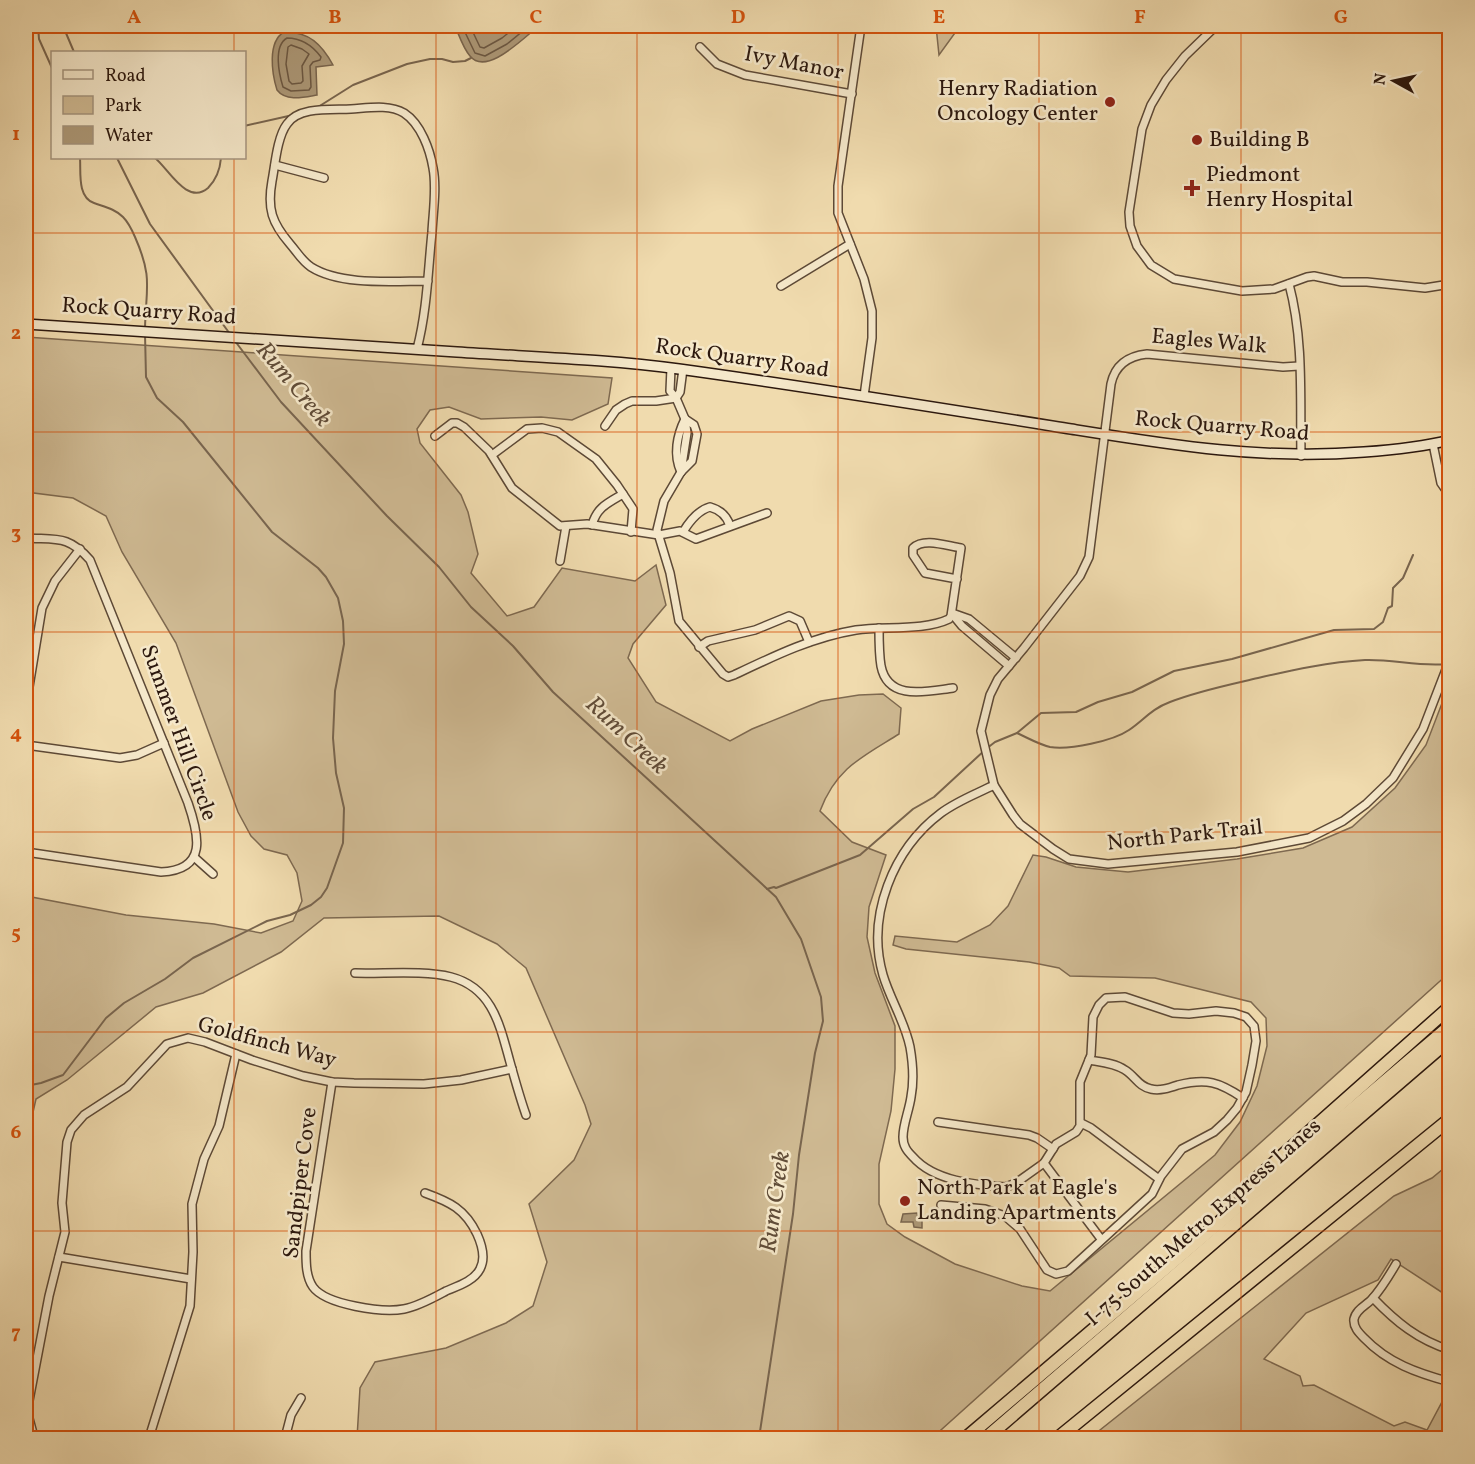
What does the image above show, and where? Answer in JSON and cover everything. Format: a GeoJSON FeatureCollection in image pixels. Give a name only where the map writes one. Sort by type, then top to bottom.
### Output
{"type":"FeatureCollection","features":[{"type":"Feature","properties":{"kind":"highway"},"geometry":{"type":"LineString","coordinates":[[1230,1214],[1254,1181],[1449,1006]]}},
{"type":"Feature","properties":{"kind":"highway"},"geometry":{"type":"LineString","coordinates":[[966,1438],[1449,1026]]}},
{"type":"Feature","properties":{"kind":"highway","name":"I-75 South Metro Express Lanes"},"geometry":{"type":"LineString","coordinates":[[986,1438],[1449,1039]]}},
{"type":"Feature","properties":{"kind":"highway"},"geometry":{"type":"LineString","coordinates":[[1058,1438],[1449,1119]]}},
{"type":"Feature","properties":{"kind":"street"},"geometry":{"type":"LineString","coordinates":[[861,26],[838,186],[838,213],[864,279],[872,311],[872,338],[864,396]]}},
{"type":"Feature","properties":{"kind":"street"},"geometry":{"type":"LineString","coordinates":[[1216,26],[1175,68],[1151,105],[1139,142],[1129,212],[1130,226],[1137,246],[1144,256],[1162,273],[1174,279],[1242,291],[1264,290],[1314,276],[1342,282],[1367,282],[1425,288],[1449,284]]}},
{"type":"Feature","properties":{"kind":"street","name":"Ivy Manor"},"geometry":{"type":"LineString","coordinates":[[700,48],[717,64],[745,75],[852,94]]}},
{"type":"Feature","properties":{"kind":"street"},"geometry":{"type":"LineString","coordinates":[[417,349],[428,281],[434,202],[434,170],[419,128],[406,114],[376,107],[314,111],[297,116],[286,124],[279,143],[270,204],[273,220],[279,231],[304,262],[325,274],[350,279],[428,281]]}},
{"type":"Feature","properties":{"kind":"street"},"geometry":{"type":"LineString","coordinates":[[275,165],[324,178]]}},
{"type":"Feature","properties":{"kind":"street"},"geometry":{"type":"LineString","coordinates":[[781,286],[850,244]]}},
{"type":"Feature","properties":{"kind":"street"},"geometry":{"type":"LineString","coordinates":[[1289,284],[1297,319],[1301,456]]}},
{"type":"Feature","properties":{"kind":"street","name":"Rock Quarry Road"},"geometry":{"type":"LineString","coordinates":[[26,324],[578,359],[683,369],[1202,449],[1301,456],[1382,451],[1448,440]]}},
{"type":"Feature","properties":{"kind":"street","name":"Eagles Walk"},"geometry":{"type":"LineString","coordinates":[[1105,435],[1113,377],[1121,364],[1132,356],[1157,354],[1283,367],[1299,366]]}},
{"type":"Feature","properties":{"kind":"street"},"geometry":{"type":"LineString","coordinates":[[671,368],[670,391],[676,398],[685,419],[694,425],[697,434],[692,461],[681,472],[664,501],[657,526],[658,535],[673,583],[677,616],[682,626],[720,672],[728,677],[809,642],[853,631],[906,627],[950,618],[957,579],[961,548],[921,543],[913,548],[913,555],[925,573],[957,579]]}},
{"type":"Feature","properties":{"kind":"street"},"geometry":{"type":"LineString","coordinates":[[605,426],[620,406],[628,402],[656,402],[676,398],[680,392],[683,369]]}},
{"type":"Feature","properties":{"kind":"street"},"geometry":{"type":"LineString","coordinates":[[681,472],[676,459],[680,429],[685,419]]}},
{"type":"Feature","properties":{"kind":"street"},"geometry":{"type":"LineString","coordinates":[[435,436],[450,424],[457,423],[477,438],[492,455],[512,488],[560,526],[583,524],[658,535],[676,531],[696,539],[767,513]]}},
{"type":"Feature","properties":{"kind":"street"},"geometry":{"type":"LineString","coordinates":[[492,455],[528,429],[554,430],[596,459],[623,494],[634,512],[631,532]]}},
{"type":"Feature","properties":{"kind":"street","name":"North Park Trail"},"geometry":{"type":"LineString","coordinates":[[1105,435],[1089,557],[1080,576],[998,679],[990,695],[981,731],[994,785],[1020,824],[1053,849],[1069,859],[1108,864],[1237,852],[1309,838],[1343,821],[1366,804],[1393,778],[1423,729],[1449,659]]}},
{"type":"Feature","properties":{"kind":"street"},"geometry":{"type":"LineString","coordinates":[[1448,440],[1449,464]]}},
{"type":"Feature","properties":{"kind":"street"},"geometry":{"type":"LineString","coordinates":[[1433,444],[1441,483],[1449,496]]}},
{"type":"Feature","properties":{"kind":"street"},"geometry":{"type":"LineString","coordinates":[[592,525],[600,508],[623,494]]}},
{"type":"Feature","properties":{"kind":"street"},"geometry":{"type":"LineString","coordinates":[[683,532],[695,517],[707,508],[714,508],[722,512],[730,526]]}},
{"type":"Feature","properties":{"kind":"street"},"geometry":{"type":"LineString","coordinates":[[560,561],[566,526]]}},
{"type":"Feature","properties":{"kind":"street"},"geometry":{"type":"LineString","coordinates":[[26,538],[58,539],[80,549],[55,581],[42,608],[26,705]]}},
{"type":"Feature","properties":{"kind":"street","name":"Summer Hill Circle"},"geometry":{"type":"LineString","coordinates":[[26,852],[161,872],[180,869],[194,857],[198,849],[195,823],[165,743],[107,598],[90,560],[80,549]]}},
{"type":"Feature","properties":{"kind":"street"},"geometry":{"type":"LineString","coordinates":[[951,613],[969,619],[1016,658]]}},
{"type":"Feature","properties":{"kind":"street"},"geometry":{"type":"LineString","coordinates":[[951,613],[962,626],[1009,666]]}},
{"type":"Feature","properties":{"kind":"street"},"geometry":{"type":"LineString","coordinates":[[699,646],[708,641],[755,630],[789,616],[800,621],[809,642]]}},
{"type":"Feature","properties":{"kind":"street"},"geometry":{"type":"LineString","coordinates":[[879,628],[881,668],[893,686],[913,693],[953,688]]}},
{"type":"Feature","properties":{"kind":"street"},"geometry":{"type":"LineString","coordinates":[[26,745],[120,758],[165,743]]}},
{"type":"Feature","properties":{"kind":"street"},"geometry":{"type":"LineString","coordinates":[[941,1205],[985,1209],[1005,1215],[1020,1229],[1047,1270],[1053,1274],[1068,1271],[1152,1194],[1158,1179],[1182,1149],[1218,1128],[1231,1116],[1244,1098],[1256,1035],[1254,1026],[1248,1019],[1234,1013],[1216,1011],[1173,1013],[1130,999],[1111,997],[1102,1001],[1095,1011],[1089,1060],[1080,1082],[1081,1124],[1076,1131],[1059,1141],[1044,1163],[1016,1183],[1006,1187],[939,1176],[921,1166],[907,1151],[903,1142],[911,1096],[912,1063],[909,1044],[883,973],[878,931],[882,903],[900,859],[910,843],[926,826],[942,812],[994,785]]}},
{"type":"Feature","properties":{"kind":"street"},"geometry":{"type":"LineString","coordinates":[[194,857],[213,874]]}},
{"type":"Feature","properties":{"kind":"street"},"geometry":{"type":"LineString","coordinates":[[355,974],[443,976],[462,980],[476,988],[485,996],[498,1018],[526,1115]]}},
{"type":"Feature","properties":{"kind":"street","name":"Goldfinch Way"},"geometry":{"type":"LineString","coordinates":[[34,1437],[27,1411],[65,1232],[62,1203],[67,1142],[71,1130],[84,1115],[127,1087],[167,1044],[188,1038],[296,1074],[332,1082],[424,1084],[461,1080],[512,1069]]}},
{"type":"Feature","properties":{"kind":"street"},"geometry":{"type":"LineString","coordinates":[[149,1438],[190,1306],[192,1204],[204,1159],[219,1126],[236,1054]]}},
{"type":"Feature","properties":{"kind":"street"},"geometry":{"type":"LineString","coordinates":[[1089,1060],[1121,1068],[1149,1089],[1160,1090],[1191,1082],[1208,1081],[1225,1086],[1244,1098]]}},
{"type":"Feature","properties":{"kind":"street","name":"Sandpiper Cove"},"geometry":{"type":"LineString","coordinates":[[332,1082],[306,1251],[308,1277],[315,1289],[322,1295],[350,1305],[395,1310],[415,1305],[460,1285],[477,1274],[482,1266],[483,1251],[468,1220],[449,1202],[425,1193]]}},
{"type":"Feature","properties":{"kind":"street"},"geometry":{"type":"LineString","coordinates":[[938,1122],[1029,1135],[1053,1149]]}},
{"type":"Feature","properties":{"kind":"street"},"geometry":{"type":"LineString","coordinates":[[1081,1124],[1091,1128],[1158,1179]]}},
{"type":"Feature","properties":{"kind":"street"},"geometry":{"type":"LineString","coordinates":[[1044,1163],[1101,1239]]}},
{"type":"Feature","properties":{"kind":"street"},"geometry":{"type":"LineString","coordinates":[[58,1257],[191,1279]]}},
{"type":"Feature","properties":{"kind":"street"},"geometry":{"type":"LineString","coordinates":[[1396,1264],[1373,1298],[1355,1316],[1354,1324],[1359,1333],[1400,1366],[1449,1382]]}},
{"type":"Feature","properties":{"kind":"street"},"geometry":{"type":"LineString","coordinates":[[1373,1298],[1401,1326],[1426,1341],[1449,1350]]}},
{"type":"Feature","properties":{"kind":"street"},"geometry":{"type":"LineString","coordinates":[[285,1438],[291,1415],[301,1398]]}},
{"type":"Feature","properties":{"kind":"green space"},"geometry":{"type":"Polygon","coordinates":[[[936,26],[960,26],[939,55],[936,26]]]}},
{"type":"Feature","properties":{"kind":"green space"},"geometry":{"type":"Polygon","coordinates":[[[26,337],[612,378],[608,404],[572,420],[541,417],[481,419],[449,407],[430,410],[417,429],[420,443],[461,495],[468,512],[478,554],[471,573],[507,616],[534,607],[562,568],[635,581],[656,565],[666,605],[633,644],[628,658],[656,702],[730,741],[752,729],[821,701],[883,694],[901,708],[899,734],[862,757],[842,774],[826,796],[820,811],[852,842],[886,855],[869,907],[867,937],[875,973],[895,1026],[895,1069],[891,1111],[879,1164],[879,1204],[887,1224],[905,1237],[955,1264],[1022,1286],[1050,1291],[1215,1155],[1240,1122],[1257,1086],[1267,1046],[1266,1018],[1251,1002],[1155,978],[1070,976],[1059,968],[1029,962],[906,949],[893,945],[895,936],[957,942],[990,925],[1008,906],[1033,855],[1076,867],[1128,872],[1237,859],[1303,848],[1352,827],[1395,788],[1426,745],[1449,685],[1449,973],[932,1438],[357,1438],[360,1388],[375,1362],[446,1348],[506,1323],[533,1306],[547,1262],[529,1204],[574,1160],[591,1124],[526,968],[497,944],[439,916],[324,918],[281,952],[203,993],[156,1007],[67,1080],[36,1099],[26,1143],[26,896],[126,915],[214,924],[261,933],[293,921],[302,901],[297,873],[287,855],[264,849],[251,836],[238,812],[176,643],[122,552],[106,516],[73,498],[26,492],[26,337]]]}},
{"type":"Feature","properties":{"kind":"green space"},"geometry":{"type":"Polygon","coordinates":[[[1449,1164],[1449,1297],[1391,1259],[1378,1280],[1306,1313],[1264,1359],[1300,1376],[1303,1386],[1314,1385],[1394,1426],[1405,1422],[1427,1430],[1442,1402],[1449,1404],[1449,1438],[1090,1438],[1394,1196],[1432,1178],[1449,1164]]]}},
{"type":"Feature","properties":{"kind":"water"},"geometry":{"type":"Polygon","coordinates":[[[455,26],[539,26],[506,53],[486,62],[477,61],[470,56],[455,26]]]}},
{"type":"Feature","properties":{"kind":"water"},"geometry":{"type":"Polygon","coordinates":[[[284,32],[301,34],[314,41],[333,65],[316,67],[317,95],[290,97],[277,90],[272,59],[275,43],[284,32]]]}},
{"type":"Feature","properties":{"kind":"water"},"geometry":{"type":"Polygon","coordinates":[[[917,1213],[922,1219],[922,1228],[914,1227],[913,1222],[901,1222],[903,1214],[917,1213]]]}},
{"type":"Feature","properties":{"kind":"waterway"},"geometry":{"type":"LineString","coordinates":[[38,26],[39,39],[51,66]]}},
{"type":"Feature","properties":{"kind":"waterway","name":"Rum Creek"},"geometry":{"type":"LineString","coordinates":[[63,26],[74,51]]}},
{"type":"Feature","properties":{"kind":"waterway"},"geometry":{"type":"LineString","coordinates":[[318,107],[353,85],[407,64],[430,59],[453,62],[471,58]]}},
{"type":"Feature","properties":{"kind":"waterway"},"geometry":{"type":"LineString","coordinates":[[246,126],[293,115]]}},
{"type":"Feature","properties":{"kind":"waterway"},"geometry":{"type":"LineString","coordinates":[[80,159],[81,184],[85,195],[94,203],[120,214],[131,229],[141,251],[147,282],[145,328]]}},
{"type":"Feature","properties":{"kind":"waterway","name":"Rum Creek"},"geometry":{"type":"LineString","coordinates":[[118,159],[150,224],[230,334]]}},
{"type":"Feature","properties":{"kind":"waterway"},"geometry":{"type":"LineString","coordinates":[[156,159],[178,184],[193,192],[200,192],[211,185],[218,174],[221,159]]}},
{"type":"Feature","properties":{"kind":"waterway"},"geometry":{"type":"LineString","coordinates":[[26,1086],[63,1075],[106,1018],[124,1003],[165,979],[193,958],[267,921],[290,915],[311,905],[327,888],[343,843],[344,808],[336,773],[333,738],[335,691],[344,644],[343,621],[338,598],[318,568],[272,532],[183,422],[157,398],[146,377],[145,334]]}},
{"type":"Feature","properties":{"kind":"waterway","name":"Rum Creek"},"geometry":{"type":"LineString","coordinates":[[235,341],[281,402],[387,516],[439,567],[471,607],[513,646],[553,692],[776,897],[801,939],[821,997],[823,1021],[815,1053],[799,1155],[793,1214],[759,1438]]}},
{"type":"Feature","properties":{"kind":"waterway"},"geometry":{"type":"LineString","coordinates":[[767,889],[776,888],[860,855],[913,809],[934,797],[986,749],[995,742],[1017,733],[1041,713],[1076,712],[1098,702],[1132,692],[1174,671],[1232,659],[1334,630],[1374,629],[1383,622],[1388,608],[1392,606],[1393,588],[1403,578],[1413,555]]}},
{"type":"Feature","properties":{"kind":"waterway"},"geometry":{"type":"LineString","coordinates":[[1017,733],[1050,747],[1080,746],[1122,734],[1170,702],[1202,691],[1271,675],[1325,664],[1365,660],[1447,664]]}},
{"type":"Feature","properties":{"kind":"place","name":"Henry Radiation Oncology Center"},"geometry":{"type":"Point","coordinates":[1110,102]}},
{"type":"Feature","properties":{"kind":"place","name":"Building B"},"geometry":{"type":"Point","coordinates":[1197,140]}},
{"type":"Feature","properties":{"kind":"place","name":"Piedmont Henry Hospital"},"geometry":{"type":"Point","coordinates":[1192,188]}},
{"type":"Feature","properties":{"kind":"place","name":"North Park at Eagle's Landing Apartments"},"geometry":{"type":"Point","coordinates":[905,1201]}}]}
